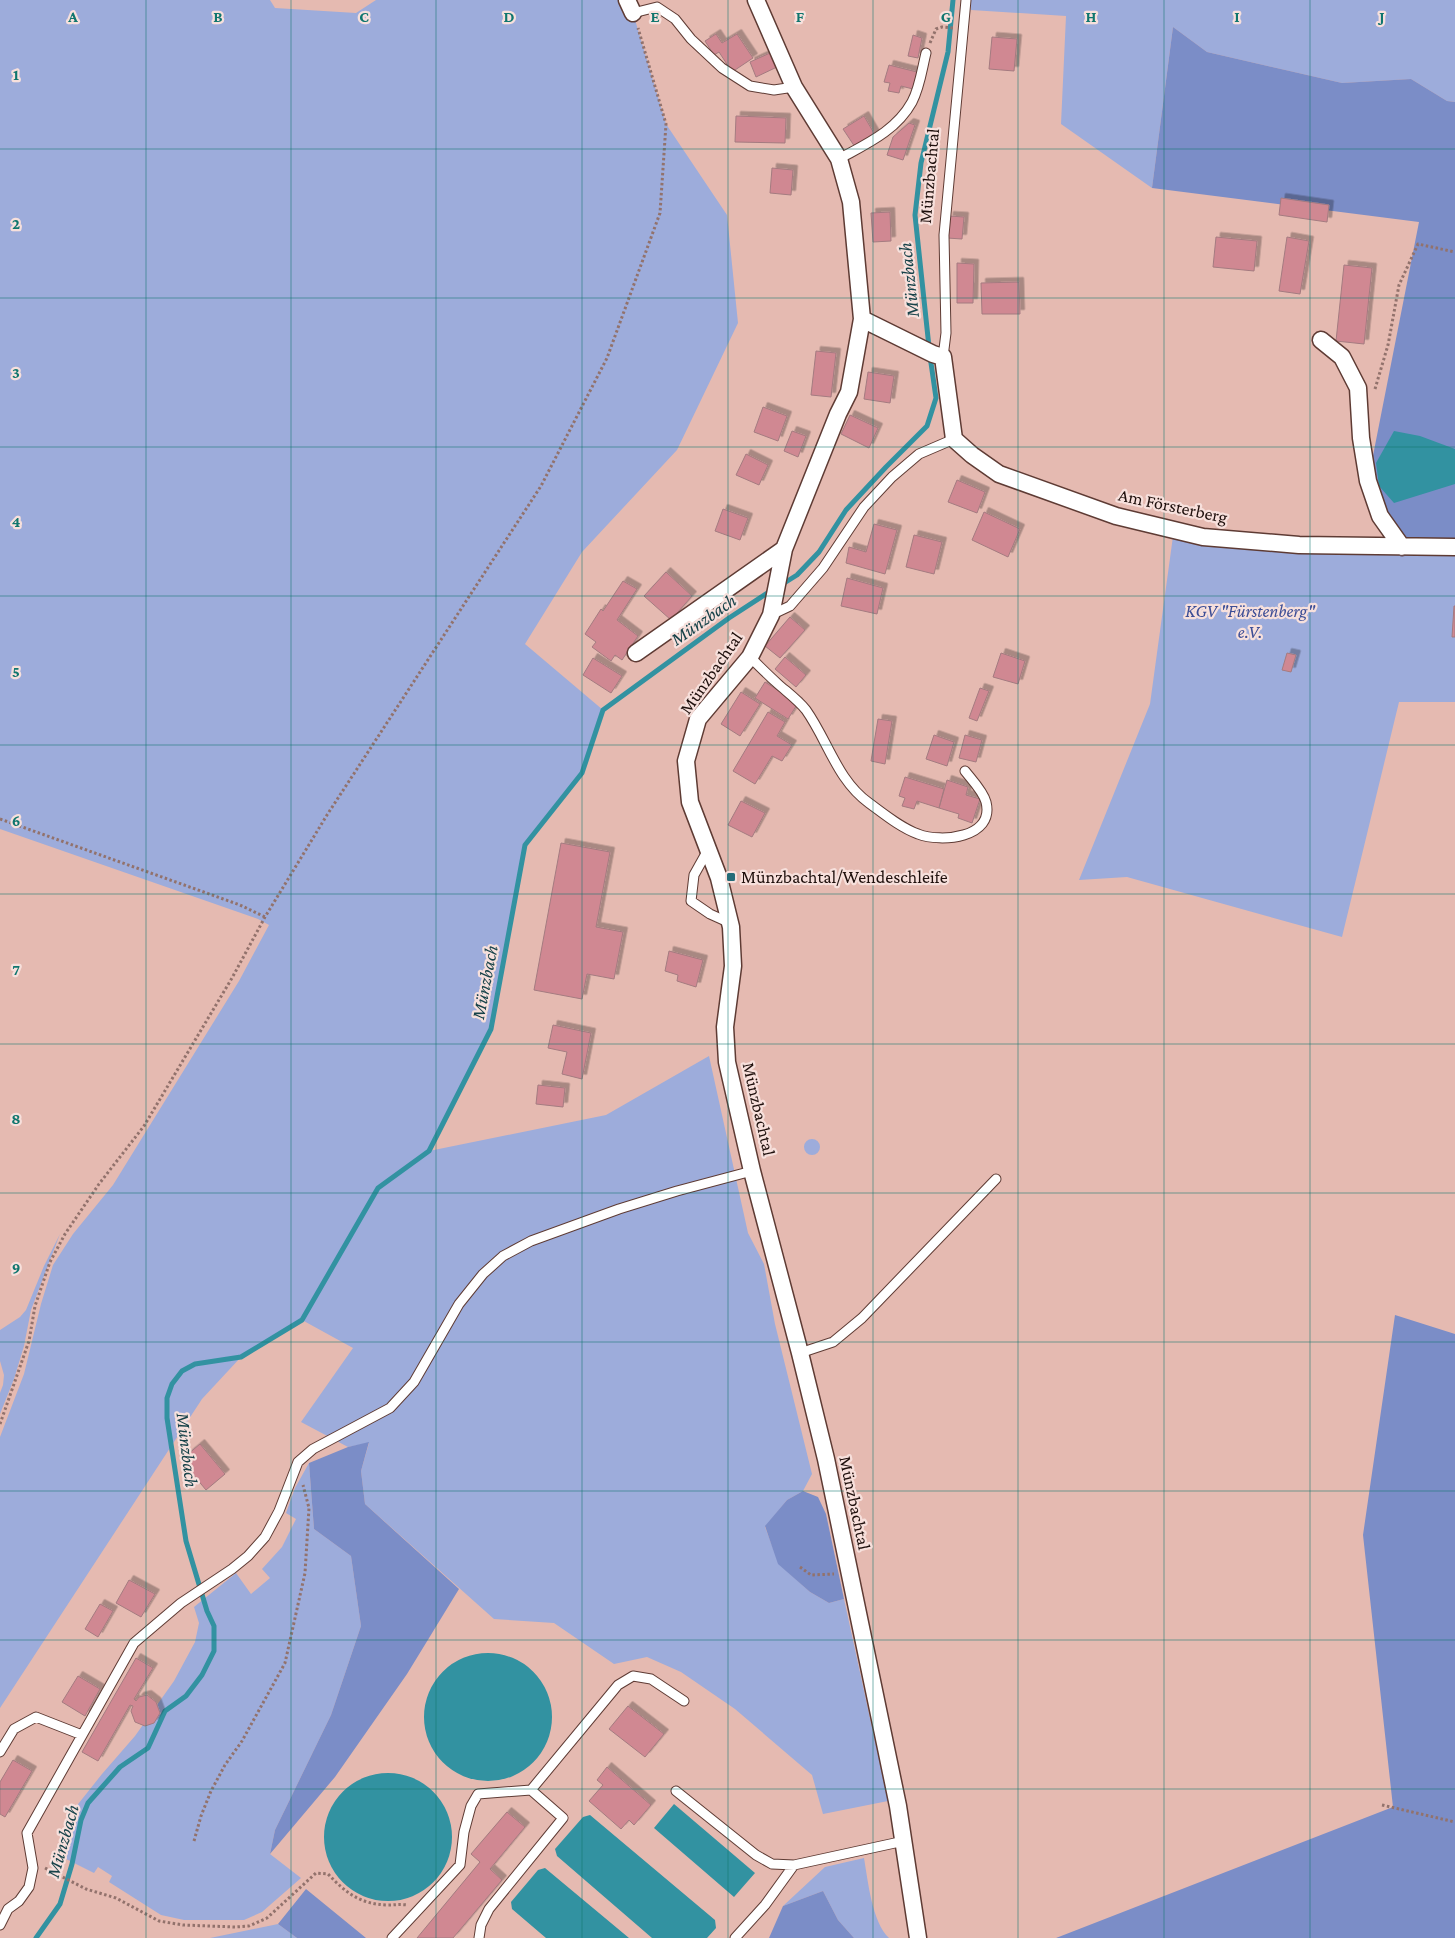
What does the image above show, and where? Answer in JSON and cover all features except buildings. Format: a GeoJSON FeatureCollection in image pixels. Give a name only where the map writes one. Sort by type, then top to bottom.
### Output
{"type":"FeatureCollection","features":[{"type":"Feature","properties":{"kind":"street","name":"Münzbachtal"},"geometry":{"type":"LineString","coordinates":[[756,0],[794,87],[839,159],[851,202],[862,319],[849,392],[784,549],[773,609],[750,657],[698,719],[686,761],[690,802],[724,894],[730,922],[733,966],[725,1027],[727,1062],[752,1171],[826,1459],[898,1806],[918,1938]]}},
{"type":"Feature","properties":{"kind":"street"},"geometry":{"type":"LineString","coordinates":[[862,319],[938,355]]}},
{"type":"Feature","properties":{"kind":"street"},"geometry":{"type":"LineString","coordinates":[[1320,340],[1342,357],[1358,388],[1361,438],[1368,481],[1380,516],[1402,548]]}},
{"type":"Feature","properties":{"kind":"street","name":"Münzbachtal"},"geometry":{"type":"LineString","coordinates":[[938,355],[954,439]]}},
{"type":"Feature","properties":{"kind":"street","name":"Am Försterberg"},"geometry":{"type":"LineString","coordinates":[[954,439],[972,455],[999,474],[1116,516],[1203,537],[1299,545],[1402,548],[1455,547]]}},
{"type":"Feature","properties":{"kind":"street"},"geometry":{"type":"LineString","coordinates":[[636,653],[784,549]]}},
{"type":"Feature","properties":{"kind":"lane","name":"Münzbachtal"},"geometry":{"type":"LineString","coordinates":[[938,355],[946,333],[944,234],[966,0]]}},
{"type":"Feature","properties":{"kind":"lane"},"geometry":{"type":"LineString","coordinates":[[630,6],[657,7],[675,19],[690,39],[722,68],[750,86],[774,90],[794,87]]}},
{"type":"Feature","properties":{"kind":"lane"},"geometry":{"type":"LineString","coordinates":[[839,159],[872,141],[889,129],[902,116],[912,102],[926,53]]}},
{"type":"Feature","properties":{"kind":"lane"},"geometry":{"type":"LineString","coordinates":[[773,609],[790,606],[823,568],[864,507],[892,477],[919,454],[954,439]]}},
{"type":"Feature","properties":{"kind":"lane"},"geometry":{"type":"LineString","coordinates":[[750,657],[804,708],[818,727],[838,769],[850,786],[868,802],[917,834],[945,837],[968,833],[981,826],[986,819],[986,801],[965,771]]}},
{"type":"Feature","properties":{"kind":"lane"},"geometry":{"type":"LineString","coordinates":[[708,850],[694,875],[691,901],[710,914],[730,922]]}},
{"type":"Feature","properties":{"kind":"lane"},"geometry":{"type":"LineString","coordinates":[[0,1925],[8,1909],[30,1887],[33,1868],[27,1833],[134,1643],[154,1624],[185,1600],[248,1556],[265,1537],[279,1511],[298,1462],[313,1449],[390,1408],[414,1382],[460,1304],[483,1274],[503,1256],[531,1241],[619,1209],[752,1171]]}},
{"type":"Feature","properties":{"kind":"lane"},"geometry":{"type":"LineString","coordinates":[[800,1352],[833,1342],[862,1318],[996,1179]]}},
{"type":"Feature","properties":{"kind":"lane"},"geometry":{"type":"LineString","coordinates":[[531,1790],[618,1685],[633,1676],[650,1678],[684,1701]]}},
{"type":"Feature","properties":{"kind":"lane"},"geometry":{"type":"LineString","coordinates":[[0,1752],[14,1729],[36,1717],[82,1735]]}},
{"type":"Feature","properties":{"kind":"lane"},"geometry":{"type":"LineString","coordinates":[[392,1938],[460,1865],[464,1832],[471,1806],[478,1794],[531,1790],[563,1818],[489,1909],[481,1925],[479,1938]]}},
{"type":"Feature","properties":{"kind":"lane"},"geometry":{"type":"LineString","coordinates":[[676,1792],[756,1856],[772,1864],[794,1865],[904,1841]]}},
{"type":"Feature","properties":{"kind":"lane"},"geometry":{"type":"LineString","coordinates":[[735,1938],[764,1905],[794,1865]]}},
{"type":"Feature","properties":{"kind":"path"},"geometry":{"type":"LineString","coordinates":[[0,1424],[28,1341],[35,1306],[50,1262],[64,1234],[99,1184],[144,1126],[232,978],[265,917],[327,815],[541,486],[607,358],[660,213],[666,124],[630,6]]}},
{"type":"Feature","properties":{"kind":"path"},"geometry":{"type":"LineString","coordinates":[[926,53],[936,29],[942,27]]}},
{"type":"Feature","properties":{"kind":"path"},"geometry":{"type":"LineString","coordinates":[[1375,392],[1388,346],[1399,285],[1418,244],[1455,252]]}},
{"type":"Feature","properties":{"kind":"path"},"geometry":{"type":"LineString","coordinates":[[0,820],[240,905],[265,917]]}},
{"type":"Feature","properties":{"kind":"path"},"geometry":{"type":"LineString","coordinates":[[194,1841],[200,1816],[211,1791],[225,1765],[242,1741],[285,1663],[305,1573],[309,1508],[298,1462]]}},
{"type":"Feature","properties":{"kind":"path"},"geometry":{"type":"LineString","coordinates":[[800,1567],[811,1575],[849,1573]]}},
{"type":"Feature","properties":{"kind":"path"},"geometry":{"type":"LineString","coordinates":[[1382,1805],[1455,1822]]}},
{"type":"Feature","properties":{"kind":"path"},"geometry":{"type":"LineString","coordinates":[[52,1871],[86,1889],[116,1898],[159,1921],[183,1925],[249,1926],[267,1918],[316,1874],[328,1874],[343,1890],[362,1902],[385,1905],[405,1904],[420,1908]]}},
{"type":"Feature","properties":{"kind":"green space"},"geometry":{"type":"Polygon","coordinates":[[[0,0],[270,0],[275,8],[356,13],[376,0],[627,0],[633,13],[666,124],[727,215],[738,323],[677,450],[582,552],[525,644],[603,710],[582,773],[525,845],[491,1029],[429,1151],[606,1115],[709,1056],[748,1233],[764,1264],[775,1324],[812,1474],[803,1491],[787,1500],[765,1527],[779,1564],[810,1592],[829,1603],[844,1599],[888,1801],[823,1814],[812,1775],[735,1709],[681,1672],[647,1657],[614,1664],[554,1623],[494,1619],[365,1504],[361,1471],[369,1443],[348,1447],[301,1422],[353,1348],[302,1320],[241,1357],[202,1399],[0,1708],[0,1437],[24,1374],[41,1304],[53,1265],[73,1234],[113,1185],[239,981],[269,925],[258,919],[0,829],[0,0]]]}},
{"type":"Feature","properties":{"kind":"green space"},"geometry":{"type":"Polygon","coordinates":[[[971,0],[1455,0],[1455,102],[1447,101],[1411,79],[1342,83],[1207,52],[1173,27],[1152,188],[1061,124],[1066,16],[971,10],[971,0]]]}},
{"type":"Feature","properties":{"kind":"green space","name":"KGV \"Fürstenberg\" e.V."},"geometry":{"type":"Polygon","coordinates":[[[1174,529],[1204,536],[1455,544],[1455,702],[1399,702],[1342,937],[1127,877],[1079,880],[1150,704],[1174,529]]]}},
{"type":"Feature","properties":{"kind":"green space"},"geometry":{"type":"Polygon","coordinates":[[[809,1139],[815,1139],[820,1144],[818,1153],[809,1155],[804,1150],[804,1144],[809,1139]]]}},
{"type":"Feature","properties":{"kind":"green space"},"geometry":{"type":"Polygon","coordinates":[[[60,1234],[31,1310],[24,1346],[14,1379],[0,1414],[0,1393],[4,1375],[0,1361],[0,1330],[20,1317],[26,1310],[44,1266],[60,1234]]]}},
{"type":"Feature","properties":{"kind":"green space"},"geometry":{"type":"Polygon","coordinates":[[[309,1463],[314,1529],[351,1556],[361,1626],[331,1715],[275,1830],[270,1854],[301,1878],[262,1912],[244,1920],[184,1920],[161,1915],[109,1882],[112,1876],[98,1867],[94,1873],[60,1856],[71,1813],[135,1736],[174,1681],[195,1642],[199,1623],[194,1607],[236,1573],[251,1594],[270,1578],[262,1569],[282,1547],[296,1519],[286,1513],[295,1488],[309,1463]]]}},
{"type":"Feature","properties":{"kind":"green space"},"geometry":{"type":"Polygon","coordinates":[[[864,1858],[869,1889],[878,1922],[889,1938],[854,1938],[838,1920],[823,1891],[783,1906],[825,1867],[864,1858]]]}},
{"type":"Feature","properties":{"kind":"green space"},"geometry":{"type":"Polygon","coordinates":[[[278,1924],[297,1938],[210,1938],[278,1924]]]}},
{"type":"Feature","properties":{"kind":"shaded area"},"geometry":{"type":"Polygon","coordinates":[[[1173,27],[1207,52],[1342,83],[1411,79],[1447,101],[1455,102],[1455,546],[1402,547],[1368,481],[1419,222],[1152,188],[1173,27]]]}},
{"type":"Feature","properties":{"kind":"shaded area"},"geometry":{"type":"Polygon","coordinates":[[[1394,431],[1420,436],[1455,449],[1455,484],[1394,503],[1379,486],[1376,463],[1394,431]]]}},
{"type":"Feature","properties":{"kind":"shaded area"},"geometry":{"type":"Polygon","coordinates":[[[1395,1315],[1455,1334],[1455,1938],[1056,1938],[1393,1807],[1363,1535],[1395,1315]]]}},
{"type":"Feature","properties":{"kind":"shaded area"},"geometry":{"type":"Polygon","coordinates":[[[369,1442],[361,1471],[365,1504],[459,1589],[407,1674],[335,1777],[270,1854],[275,1830],[331,1715],[361,1626],[351,1556],[314,1529],[309,1463],[348,1447],[369,1442]]]}},
{"type":"Feature","properties":{"kind":"shaded area"},"geometry":{"type":"Polygon","coordinates":[[[803,1491],[818,1497],[826,1514],[844,1599],[829,1603],[810,1592],[778,1564],[765,1526],[787,1500],[803,1491]]]}},
{"type":"Feature","properties":{"kind":"shaded area"},"geometry":{"type":"Polygon","coordinates":[[[488,1653],[512,1658],[524,1664],[533,1672],[541,1681],[547,1693],[552,1717],[547,1741],[541,1753],[533,1762],[524,1770],[512,1776],[488,1781],[464,1776],[452,1770],[443,1762],[435,1753],[429,1741],[424,1717],[429,1693],[435,1681],[443,1672],[452,1664],[464,1658],[488,1653]]]}},
{"type":"Feature","properties":{"kind":"shaded area"},"geometry":{"type":"Polygon","coordinates":[[[388,1773],[413,1778],[433,1792],[447,1812],[452,1837],[447,1862],[433,1882],[413,1896],[388,1901],[363,1896],[343,1882],[329,1862],[324,1837],[329,1812],[343,1792],[363,1778],[388,1773]]]}},
{"type":"Feature","properties":{"kind":"shaded area"},"geometry":{"type":"Polygon","coordinates":[[[674,1804],[755,1873],[734,1897],[654,1828],[674,1804]]]}},
{"type":"Feature","properties":{"kind":"shaded area"},"geometry":{"type":"Polygon","coordinates":[[[590,1815],[715,1920],[716,1928],[707,1938],[652,1938],[557,1856],[555,1849],[583,1817],[590,1815]]]}},
{"type":"Feature","properties":{"kind":"shaded area"},"geometry":{"type":"Polygon","coordinates":[[[545,1868],[629,1938],[546,1938],[512,1909],[511,1902],[538,1870],[545,1868]]]}},
{"type":"Feature","properties":{"kind":"shaded area"},"geometry":{"type":"Polygon","coordinates":[[[306,1889],[366,1938],[297,1938],[278,1924],[306,1889]]]}},
{"type":"Feature","properties":{"kind":"shaded area"},"geometry":{"type":"Polygon","coordinates":[[[823,1891],[838,1920],[854,1938],[769,1938],[783,1906],[823,1891]]]}},
{"type":"Feature","properties":{"kind":"waterway","name":"Münzbach"},"geometry":{"type":"LineString","coordinates":[[929,347],[915,215],[921,163],[948,52],[953,0]]}},
{"type":"Feature","properties":{"kind":"waterway","name":"Münzbach"},"geometry":{"type":"LineString","coordinates":[[781,585],[797,575],[819,552],[846,510],[927,426],[936,398],[930,356]]}},
{"type":"Feature","properties":{"kind":"waterway","name":"Münzbach"},"geometry":{"type":"LineString","coordinates":[[36,1938],[60,1904],[72,1864],[81,1820],[88,1803],[120,1767],[148,1748],[165,1711],[186,1696],[202,1675],[214,1651],[214,1626],[207,1611],[186,1541],[167,1418],[167,1398],[172,1384],[182,1371],[195,1364],[241,1357],[302,1320],[378,1188],[429,1151],[491,1029],[525,845],[582,773],[603,710],[729,618],[772,590]]}},
{"type":"Feature","properties":{"kind":"place","name":"Münzbachtal/Wendeschleife"},"geometry":{"type":"Point","coordinates":[731,877]}}]}
